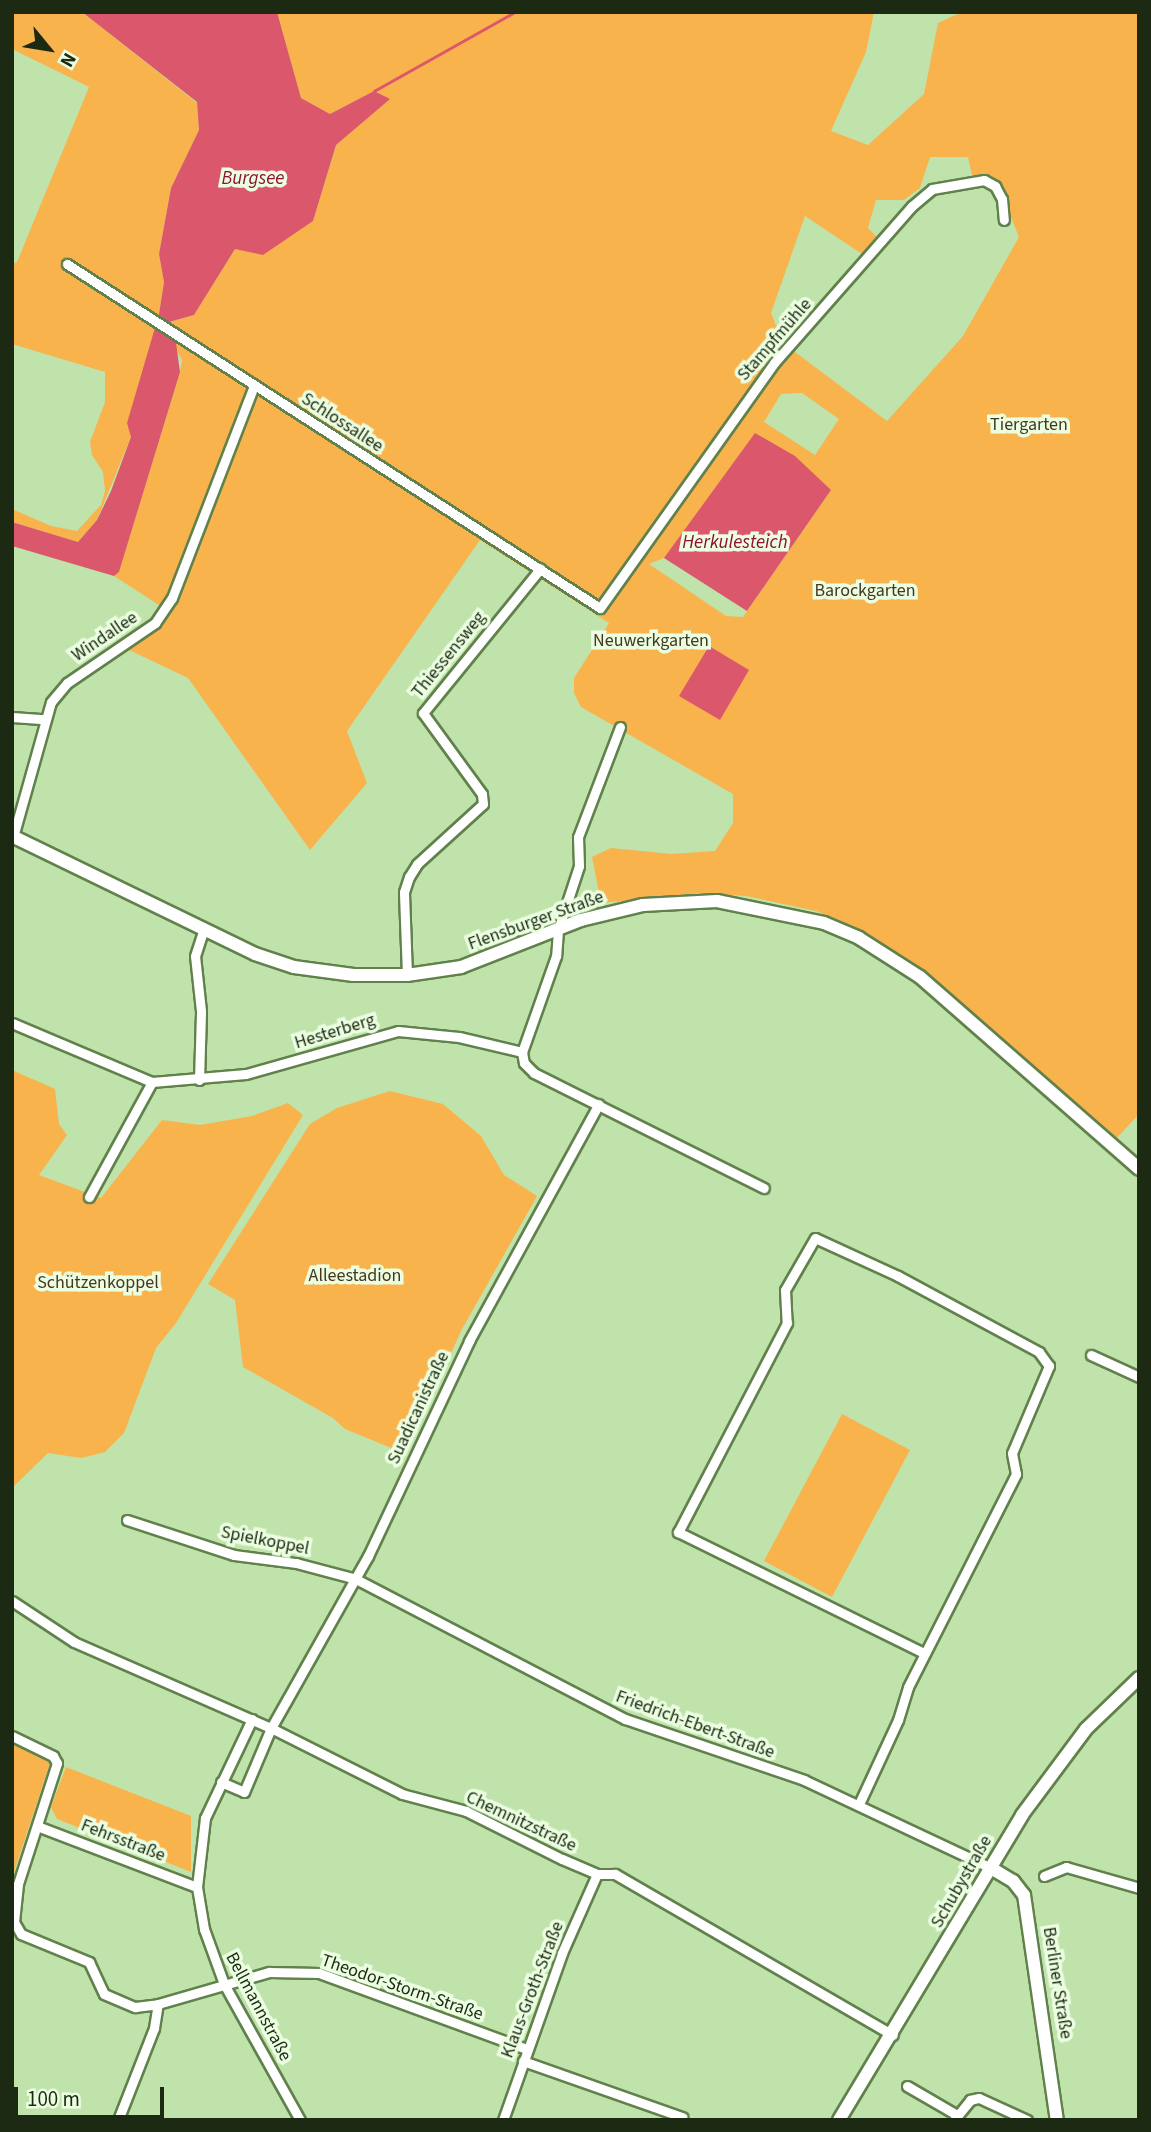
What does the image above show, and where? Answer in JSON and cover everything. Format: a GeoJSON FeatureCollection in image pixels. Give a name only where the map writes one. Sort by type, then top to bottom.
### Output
{"type":"FeatureCollection","features":[{"type":"Feature","properties":{"kind":"street","name":"Stampfmühle"},"geometry":{"type":"LineString","coordinates":[[600,608],[774,363],[912,206],[933,189],[984,180],[995,186],[1002,200],[1004,220]]}},
{"type":"Feature","properties":{"kind":"street","name":"Schlossallee"},"geometry":{"type":"LineString","coordinates":[[67,264],[600,608]]}},
{"type":"Feature","properties":{"kind":"street","name":"Windallee"},"geometry":{"type":"LineString","coordinates":[[13,837],[44,719],[67,683],[155,623],[172,598],[254,386]]}},
{"type":"Feature","properties":{"kind":"street","name":"Thiessensweg"},"geometry":{"type":"LineString","coordinates":[[407,975],[404,892],[409,877],[417,864],[483,804],[482,794],[423,713],[540,569]]}},
{"type":"Feature","properties":{"kind":"street"},"geometry":{"type":"LineString","coordinates":[[12,717],[44,719]]}},
{"type":"Feature","properties":{"kind":"street"},"geometry":{"type":"LineString","coordinates":[[620,727],[578,837],[579,866],[558,930],[556,956],[522,1052],[524,1063],[534,1073],[764,1188]]}},
{"type":"Feature","properties":{"kind":"street","name":"Flensburger Straße"},"geometry":{"type":"LineString","coordinates":[[13,837],[205,929],[294,967],[407,975],[461,967],[558,930],[643,905],[717,901],[836,927],[920,977],[1139,1169]]}},
{"type":"Feature","properties":{"kind":"street"},"geometry":{"type":"LineString","coordinates":[[199,1080],[201,1010],[195,956],[205,929]]}},
{"type":"Feature","properties":{"kind":"street","name":"Hesterberg"},"geometry":{"type":"LineString","coordinates":[[12,1023],[152,1082],[246,1074],[398,1031],[459,1037],[522,1052]]}},
{"type":"Feature","properties":{"kind":"street"},"geometry":{"type":"LineString","coordinates":[[89,1197],[152,1082]]}},
{"type":"Feature","properties":{"kind":"street","name":"Suadicanistraße"},"geometry":{"type":"LineString","coordinates":[[271,1728],[356,1579],[468,1341],[599,1104]]}},
{"type":"Feature","properties":{"kind":"street"},"geometry":{"type":"LineString","coordinates":[[859,1804],[924,1653],[1016,1474],[1012,1453],[1049,1366],[1039,1352],[898,1276],[815,1238],[785,1290],[787,1323],[678,1532],[924,1653]]}},
{"type":"Feature","properties":{"kind":"street"},"geometry":{"type":"LineString","coordinates":[[1091,1355],[1139,1377]]}},
{"type":"Feature","properties":{"kind":"street","name":"Spielkoppel"},"geometry":{"type":"LineString","coordinates":[[127,1520],[234,1555],[296,1563],[356,1579]]}},
{"type":"Feature","properties":{"kind":"street","name":"Friedrich-Ebert-Straße"},"geometry":{"type":"LineString","coordinates":[[356,1579],[625,1719],[804,1780],[991,1868]]}},
{"type":"Feature","properties":{"kind":"street","name":"Chemnitzstraße"},"geometry":{"type":"LineString","coordinates":[[12,1601],[74,1642],[252,1719],[402,1794],[466,1811],[597,1874],[615,1874],[893,2035]]}},
{"type":"Feature","properties":{"kind":"street","name":"Schubystraße"},"geometry":{"type":"LineString","coordinates":[[839,2120],[893,2035],[991,1868],[1057,1766],[1086,1729],[1139,1678]]}},
{"type":"Feature","properties":{"kind":"street","name":"Bellmannstraße"},"geometry":{"type":"LineString","coordinates":[[252,1719],[221,1782],[200,1840],[197,1887],[204,1929],[224,1984],[300,2120]]}},
{"type":"Feature","properties":{"kind":"street"},"geometry":{"type":"LineString","coordinates":[[221,1782],[244,1793],[271,1728]]}},
{"type":"Feature","properties":{"kind":"street","name":"Theodor-Storm-Straße"},"geometry":{"type":"LineString","coordinates":[[12,1736],[53,1756],[57,1763],[13,1907],[14,1922],[21,1934],[89,1962],[104,1994],[135,2007],[158,2004],[269,1972],[319,1973],[527,2049]]}},
{"type":"Feature","properties":{"kind":"street","name":"Fehrsstraße"},"geometry":{"type":"LineString","coordinates":[[37,1826],[197,1887]]}},
{"type":"Feature","properties":{"kind":"street"},"geometry":{"type":"LineString","coordinates":[[1044,1876],[1066,1867],[1139,1888]]}},
{"type":"Feature","properties":{"kind":"street","name":"Berliner Straße"},"geometry":{"type":"LineString","coordinates":[[991,1868],[1013,1881],[1024,1895],[1057,2120]]}},
{"type":"Feature","properties":{"kind":"street","name":"Klaus-Groth-Straße"},"geometry":{"type":"LineString","coordinates":[[503,2120],[562,1953],[597,1874]]}},
{"type":"Feature","properties":{"kind":"street"},"geometry":{"type":"LineString","coordinates":[[118,2120],[154,2028],[158,2004]]}},
{"type":"Feature","properties":{"kind":"street"},"geometry":{"type":"LineString","coordinates":[[523,2061],[682,2117]]}},
{"type":"Feature","properties":{"kind":"street"},"geometry":{"type":"LineString","coordinates":[[907,2086],[956,2117],[979,2098],[1027,2120]]}},
{"type":"Feature","properties":{"kind":"green space"},"geometry":{"type":"Polygon","coordinates":[[[12,12],[82,12],[197,103],[199,130],[171,188],[159,254],[164,282],[159,314],[131,437],[97,520],[78,542],[12,522],[12,509],[51,526],[77,531],[101,505],[105,491],[103,472],[92,455],[90,442],[105,402],[105,372],[12,344],[12,264],[17,262],[89,87],[12,49],[12,12]]]}},
{"type":"Feature","properties":{"kind":"green space"},"geometry":{"type":"Polygon","coordinates":[[[277,12],[874,12],[866,52],[831,131],[868,145],[924,94],[938,23],[962,12],[1139,12],[1139,1114],[1115,1140],[937,983],[847,924],[816,911],[746,896],[703,893],[601,903],[592,857],[611,848],[671,854],[715,851],[733,823],[733,794],[581,707],[574,693],[574,678],[609,623],[480,540],[347,731],[367,783],[310,850],[188,678],[127,649],[162,625],[159,605],[114,576],[119,572],[180,372],[182,360],[164,330],[169,322],[194,315],[235,249],[313,221],[336,145],[389,99],[374,91],[330,114],[301,98],[277,12]],[[930,157],[920,188],[904,200],[876,200],[868,228],[879,239],[865,256],[805,216],[771,313],[783,343],[887,421],[963,336],[1019,237],[995,178],[972,175],[968,157],[930,157]],[[802,393],[781,394],[764,422],[815,455],[839,419],[802,393]],[[831,490],[649,564],[726,616],[743,617],[831,490]]]}},
{"type":"Feature","properties":{"kind":"green space","name":"Schützenkoppel"},"geometry":{"type":"Polygon","coordinates":[[[12,1070],[55,1089],[59,1124],[67,1135],[39,1175],[101,1198],[162,1120],[200,1125],[252,1116],[288,1103],[303,1115],[176,1323],[156,1348],[124,1433],[105,1452],[81,1458],[48,1453],[12,1488],[12,1070]]]}},
{"type":"Feature","properties":{"kind":"green space","name":"Alleestadion"},"geometry":{"type":"Polygon","coordinates":[[[390,1091],[443,1104],[481,1136],[504,1175],[537,1196],[461,1331],[406,1454],[345,1429],[333,1418],[243,1367],[235,1300],[208,1284],[310,1124],[337,1108],[390,1091]]]}},
{"type":"Feature","properties":{"kind":"green space"},"geometry":{"type":"Polygon","coordinates":[[[842,1414],[910,1450],[832,1597],[764,1561],[842,1414]]]}},
{"type":"Feature","properties":{"kind":"green space"},"geometry":{"type":"Polygon","coordinates":[[[12,1742],[50,1763],[13,1875],[12,1875],[12,1742]]]}},
{"type":"Feature","properties":{"kind":"green space"},"geometry":{"type":"Polygon","coordinates":[[[66,1767],[191,1816],[191,1872],[57,1819],[51,1807],[66,1767]]]}},
{"type":"Feature","properties":{"kind":"water","name":"Burgsee"},"geometry":{"type":"Polygon","coordinates":[[[82,12],[277,12],[301,98],[330,114],[374,91],[390,99],[336,145],[313,221],[263,255],[235,249],[194,315],[169,322],[164,329],[176,343],[180,372],[119,572],[114,576],[12,546],[12,522],[78,542],[97,520],[111,491],[131,437],[127,423],[159,314],[164,282],[159,254],[171,188],[199,130],[197,102],[82,12]]]}},
{"type":"Feature","properties":{"kind":"water","name":"Herkulesteich"},"geometry":{"type":"Polygon","coordinates":[[[755,433],[795,456],[831,490],[747,611],[664,558],[755,433]]]}},
{"type":"Feature","properties":{"kind":"water"},"geometry":{"type":"Polygon","coordinates":[[[709,646],[749,670],[720,720],[679,696],[709,646]]]}},
{"type":"Feature","properties":{"kind":"waterway"},"geometry":{"type":"LineString","coordinates":[[374,91],[515,12]]}},
{"type":"Feature","properties":{"kind":"park label","name":"Tiergarten"},"geometry":{"type":"Point","coordinates":[1029,425]}},
{"type":"Feature","properties":{"kind":"park label","name":"Barockgarten"},"geometry":{"type":"Point","coordinates":[865,591]}},
{"type":"Feature","properties":{"kind":"park label","name":"Neuwerkgarten"},"geometry":{"type":"Point","coordinates":[651,641]}}]}
